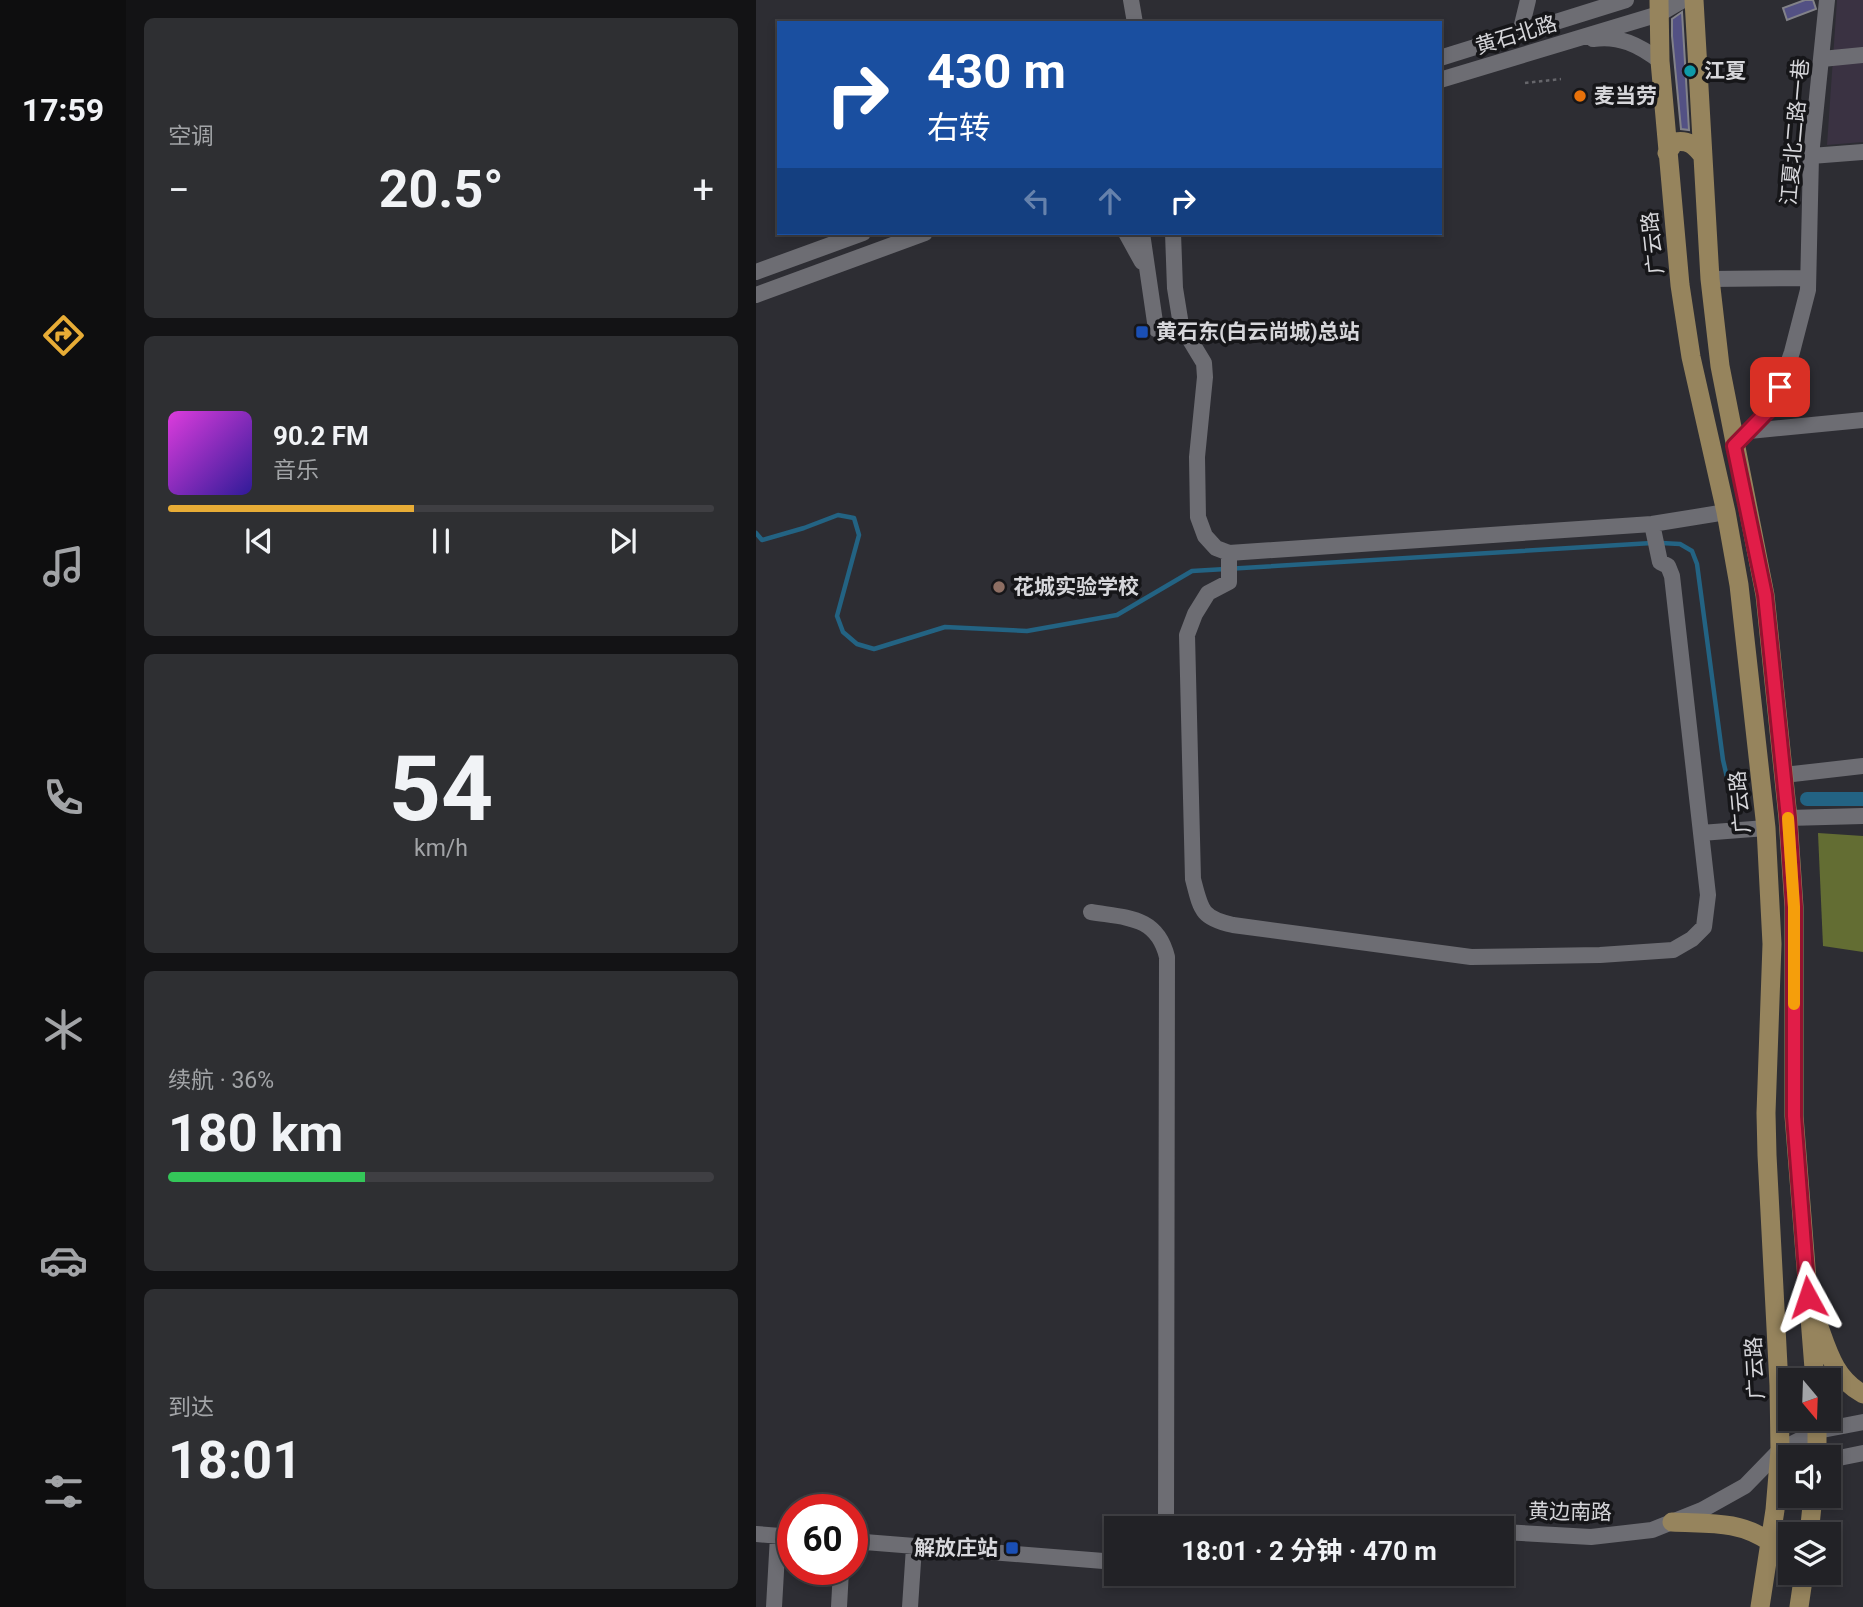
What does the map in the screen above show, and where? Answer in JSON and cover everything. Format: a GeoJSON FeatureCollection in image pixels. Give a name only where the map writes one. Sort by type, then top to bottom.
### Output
{"type":"FeatureCollection","features":[{"type":"Feature","properties":{"kind":"main road"},"geometry":{"type":"LineString","coordinates":[[1694,0],[1710,279],[1720,366],[1765,595],[1788,818],[1794,907],[1794,1116],[1814,1368]]}},
{"type":"Feature","properties":{"kind":"main road","name":"广云路"},"geometry":{"type":"LineString","coordinates":[[1659,7],[1660,61],[1680,285],[1689,347],[1726,512],[1746,637],[1766,828],[1772,944],[1766,1113],[1780,1445]]}},
{"type":"Feature","properties":{"kind":"main road"},"geometry":{"type":"LineString","coordinates":[[1667,153],[1675,142],[1683,141],[1689,142],[1703,156]]}},
{"type":"Feature","properties":{"kind":"main road"},"geometry":{"type":"LineString","coordinates":[[1774,1300],[1808,1297]]}},
{"type":"Feature","properties":{"kind":"main road"},"geometry":{"type":"LineString","coordinates":[[1808,1297],[1835,1369],[1844,1381],[1863,1394]]}},
{"type":"Feature","properties":{"kind":"main road","name":"广云路"},"geometry":{"type":"LineString","coordinates":[[1760,1607],[1778,1468]]}},
{"type":"Feature","properties":{"kind":"main road"},"geometry":{"type":"LineString","coordinates":[[1672,1522],[1734,1525],[1753,1531],[1770,1542]]}},
{"type":"Feature","properties":{"kind":"main road"},"geometry":{"type":"LineString","coordinates":[[1799,1607],[1802,1585]]}},
{"type":"Feature","properties":{"kind":"street"},"geometry":{"type":"LineString","coordinates":[[1131,0],[1135,21]]}},
{"type":"Feature","properties":{"kind":"street"},"geometry":{"type":"LineString","coordinates":[[1520,33],[1528,0]]}},
{"type":"Feature","properties":{"kind":"street","name":"黄石北路"},"geometry":{"type":"LineString","coordinates":[[1442,57],[1626,0]]}},
{"type":"Feature","properties":{"kind":"street","name":"黄石北路"},"geometry":{"type":"LineString","coordinates":[[1442,79],[1683,0]]}},
{"type":"Feature","properties":{"kind":"street","name":"江夏北二路一巷"},"geometry":{"type":"LineString","coordinates":[[1734,446],[1774,405],[1792,352],[1808,290],[1811,156],[1827,0]]}},
{"type":"Feature","properties":{"kind":"street"},"geometry":{"type":"LineString","coordinates":[[1552,45],[1605,37],[1634,44],[1660,61]]}},
{"type":"Feature","properties":{"kind":"street"},"geometry":{"type":"LineString","coordinates":[[1822,59],[1863,55]]}},
{"type":"Feature","properties":{"kind":"street"},"geometry":{"type":"LineString","coordinates":[[1811,156],[1863,152]]}},
{"type":"Feature","properties":{"kind":"street"},"geometry":{"type":"LineString","coordinates":[[756,272],[858,235]]}},
{"type":"Feature","properties":{"kind":"street"},"geometry":{"type":"LineString","coordinates":[[756,295],[920,235]]}},
{"type":"Feature","properties":{"kind":"street"},"geometry":{"type":"LineString","coordinates":[[1127,235],[1148,274]]}},
{"type":"Feature","properties":{"kind":"street"},"geometry":{"type":"LineString","coordinates":[[1142,235],[1156,329],[1181,325]]}},
{"type":"Feature","properties":{"kind":"street"},"geometry":{"type":"LineString","coordinates":[[1173,235],[1173,259],[1181,325],[1204,363],[1197,457],[1198,517],[1205,536],[1216,548],[1229,553],[1652,524],[1726,512]]}},
{"type":"Feature","properties":{"kind":"street"},"geometry":{"type":"LineString","coordinates":[[1173,259],[1181,235]]}},
{"type":"Feature","properties":{"kind":"street"},"geometry":{"type":"LineString","coordinates":[[1710,279],[1808,273]]}},
{"type":"Feature","properties":{"kind":"street"},"geometry":{"type":"LineString","coordinates":[[1749,431],[1863,420]]}},
{"type":"Feature","properties":{"kind":"street"},"geometry":{"type":"LineString","coordinates":[[1229,553],[1229,582],[1208,593],[1195,614],[1187,635],[1193,879],[1200,909],[1212,920],[1471,957],[1600,955],[1674,950],[1692,939],[1704,927],[1708,895],[1672,576],[1668,566],[1660,562],[1652,524]]}},
{"type":"Feature","properties":{"kind":"street"},"geometry":{"type":"LineString","coordinates":[[1784,775],[1863,766]]}},
{"type":"Feature","properties":{"kind":"street"},"geometry":{"type":"LineString","coordinates":[[1788,818],[1863,816]]}},
{"type":"Feature","properties":{"kind":"street"},"geometry":{"type":"LineString","coordinates":[[1701,833],[1766,828]]}},
{"type":"Feature","properties":{"kind":"street"},"geometry":{"type":"LineString","coordinates":[[1091,912],[1135,919],[1146,924],[1158,934],[1167,957],[1166,1516]]}},
{"type":"Feature","properties":{"kind":"street","name":"黄边南路"},"geometry":{"type":"LineString","coordinates":[[1841,1423],[1863,1422]]}},
{"type":"Feature","properties":{"kind":"street","name":"黄边南路"},"geometry":{"type":"LineString","coordinates":[[1787,1445],[1807,1432]]}},
{"type":"Feature","properties":{"kind":"street","name":"黄边南路"},"geometry":{"type":"LineString","coordinates":[[1514,1533],[1591,1537],[1652,1530],[1702,1510],[1745,1486],[1778,1452]]}},
{"type":"Feature","properties":{"kind":"street"},"geometry":{"type":"LineString","coordinates":[[1841,1458],[1863,1453]]}},
{"type":"Feature","properties":{"kind":"street"},"geometry":{"type":"LineString","coordinates":[[756,1534],[777,1535]]}},
{"type":"Feature","properties":{"kind":"street"},"geometry":{"type":"LineString","coordinates":[[868,1543],[1104,1561]]}},
{"type":"Feature","properties":{"kind":"street"},"geometry":{"type":"LineString","coordinates":[[910,1607],[914,1547]]}},
{"type":"Feature","properties":{"kind":"street"},"geometry":{"type":"LineString","coordinates":[[774,1607],[778,1585]]}},
{"type":"Feature","properties":{"kind":"street"},"geometry":{"type":"LineString","coordinates":[[839,1607],[840,1585]]}},
{"type":"Feature","properties":{"kind":"path"},"geometry":{"type":"LineString","coordinates":[[1525,83],[1561,79]]}},
{"type":"Feature","properties":{"kind":"shaded area"},"geometry":{"type":"Polygon","coordinates":[[[1837,0],[1863,0],[1863,142],[1827,145],[1837,0]]]}},
{"type":"Feature","properties":{"kind":"green space"},"geometry":{"type":"Polygon","coordinates":[[[1818,833],[1863,836],[1863,952],[1823,946],[1818,833]]]}},
{"type":"Feature","properties":{"kind":"building"},"geometry":{"type":"Polygon","coordinates":[[[1813,0],[1816,9],[1787,20],[1783,8],[1813,0]]]}},
{"type":"Feature","properties":{"kind":"building"},"geometry":{"type":"Polygon","coordinates":[[[1682,12],[1689,130],[1681,129],[1672,36],[1672,19],[1682,12]]]}},
{"type":"Feature","properties":{"kind":"waterway"},"geometry":{"type":"LineString","coordinates":[[756,533],[762,540],[838,515],[854,518],[859,535],[837,616],[843,632],[857,644],[874,649],[945,627],[1027,631],[1117,615],[1192,571],[1652,543]]}},
{"type":"Feature","properties":{"kind":"waterway"},"geometry":{"type":"LineString","coordinates":[[1661,543],[1680,544],[1692,551],[1697,564],[1723,760],[1733,803]]}},
{"type":"Feature","properties":{"kind":"waterway"},"geometry":{"type":"LineString","coordinates":[[1807,799],[1863,799]]}},
{"type":"Feature","properties":{"kind":"slow traffic"},"geometry":{"type":"LineString","coordinates":[[1788,818],[1794,907],[1794,1004]]}},
{"type":"Feature","properties":{"kind":"place","name":"江夏"},"geometry":{"type":"Point","coordinates":[1690,71]}},
{"type":"Feature","properties":{"kind":"place","name":"麦当劳"},"geometry":{"type":"Point","coordinates":[1580,96]}},
{"type":"Feature","properties":{"kind":"place","name":"黄石东(白云尚城)总站"},"geometry":{"type":"Point","coordinates":[1142,332]}},
{"type":"Feature","properties":{"kind":"place","name":"花城实验学校"},"geometry":{"type":"Point","coordinates":[999,587]}},
{"type":"Feature","properties":{"kind":"place","name":"解放庄站"},"geometry":{"type":"Point","coordinates":[1012,1548]}},
{"type":"Feature","properties":{"kind":"route"},"geometry":{"type":"LineString","coordinates":[[1780,387],[1774,405],[1734,446],[1765,595],[1788,818],[1794,907],[1794,1116],[1808,1297]]}}]}
